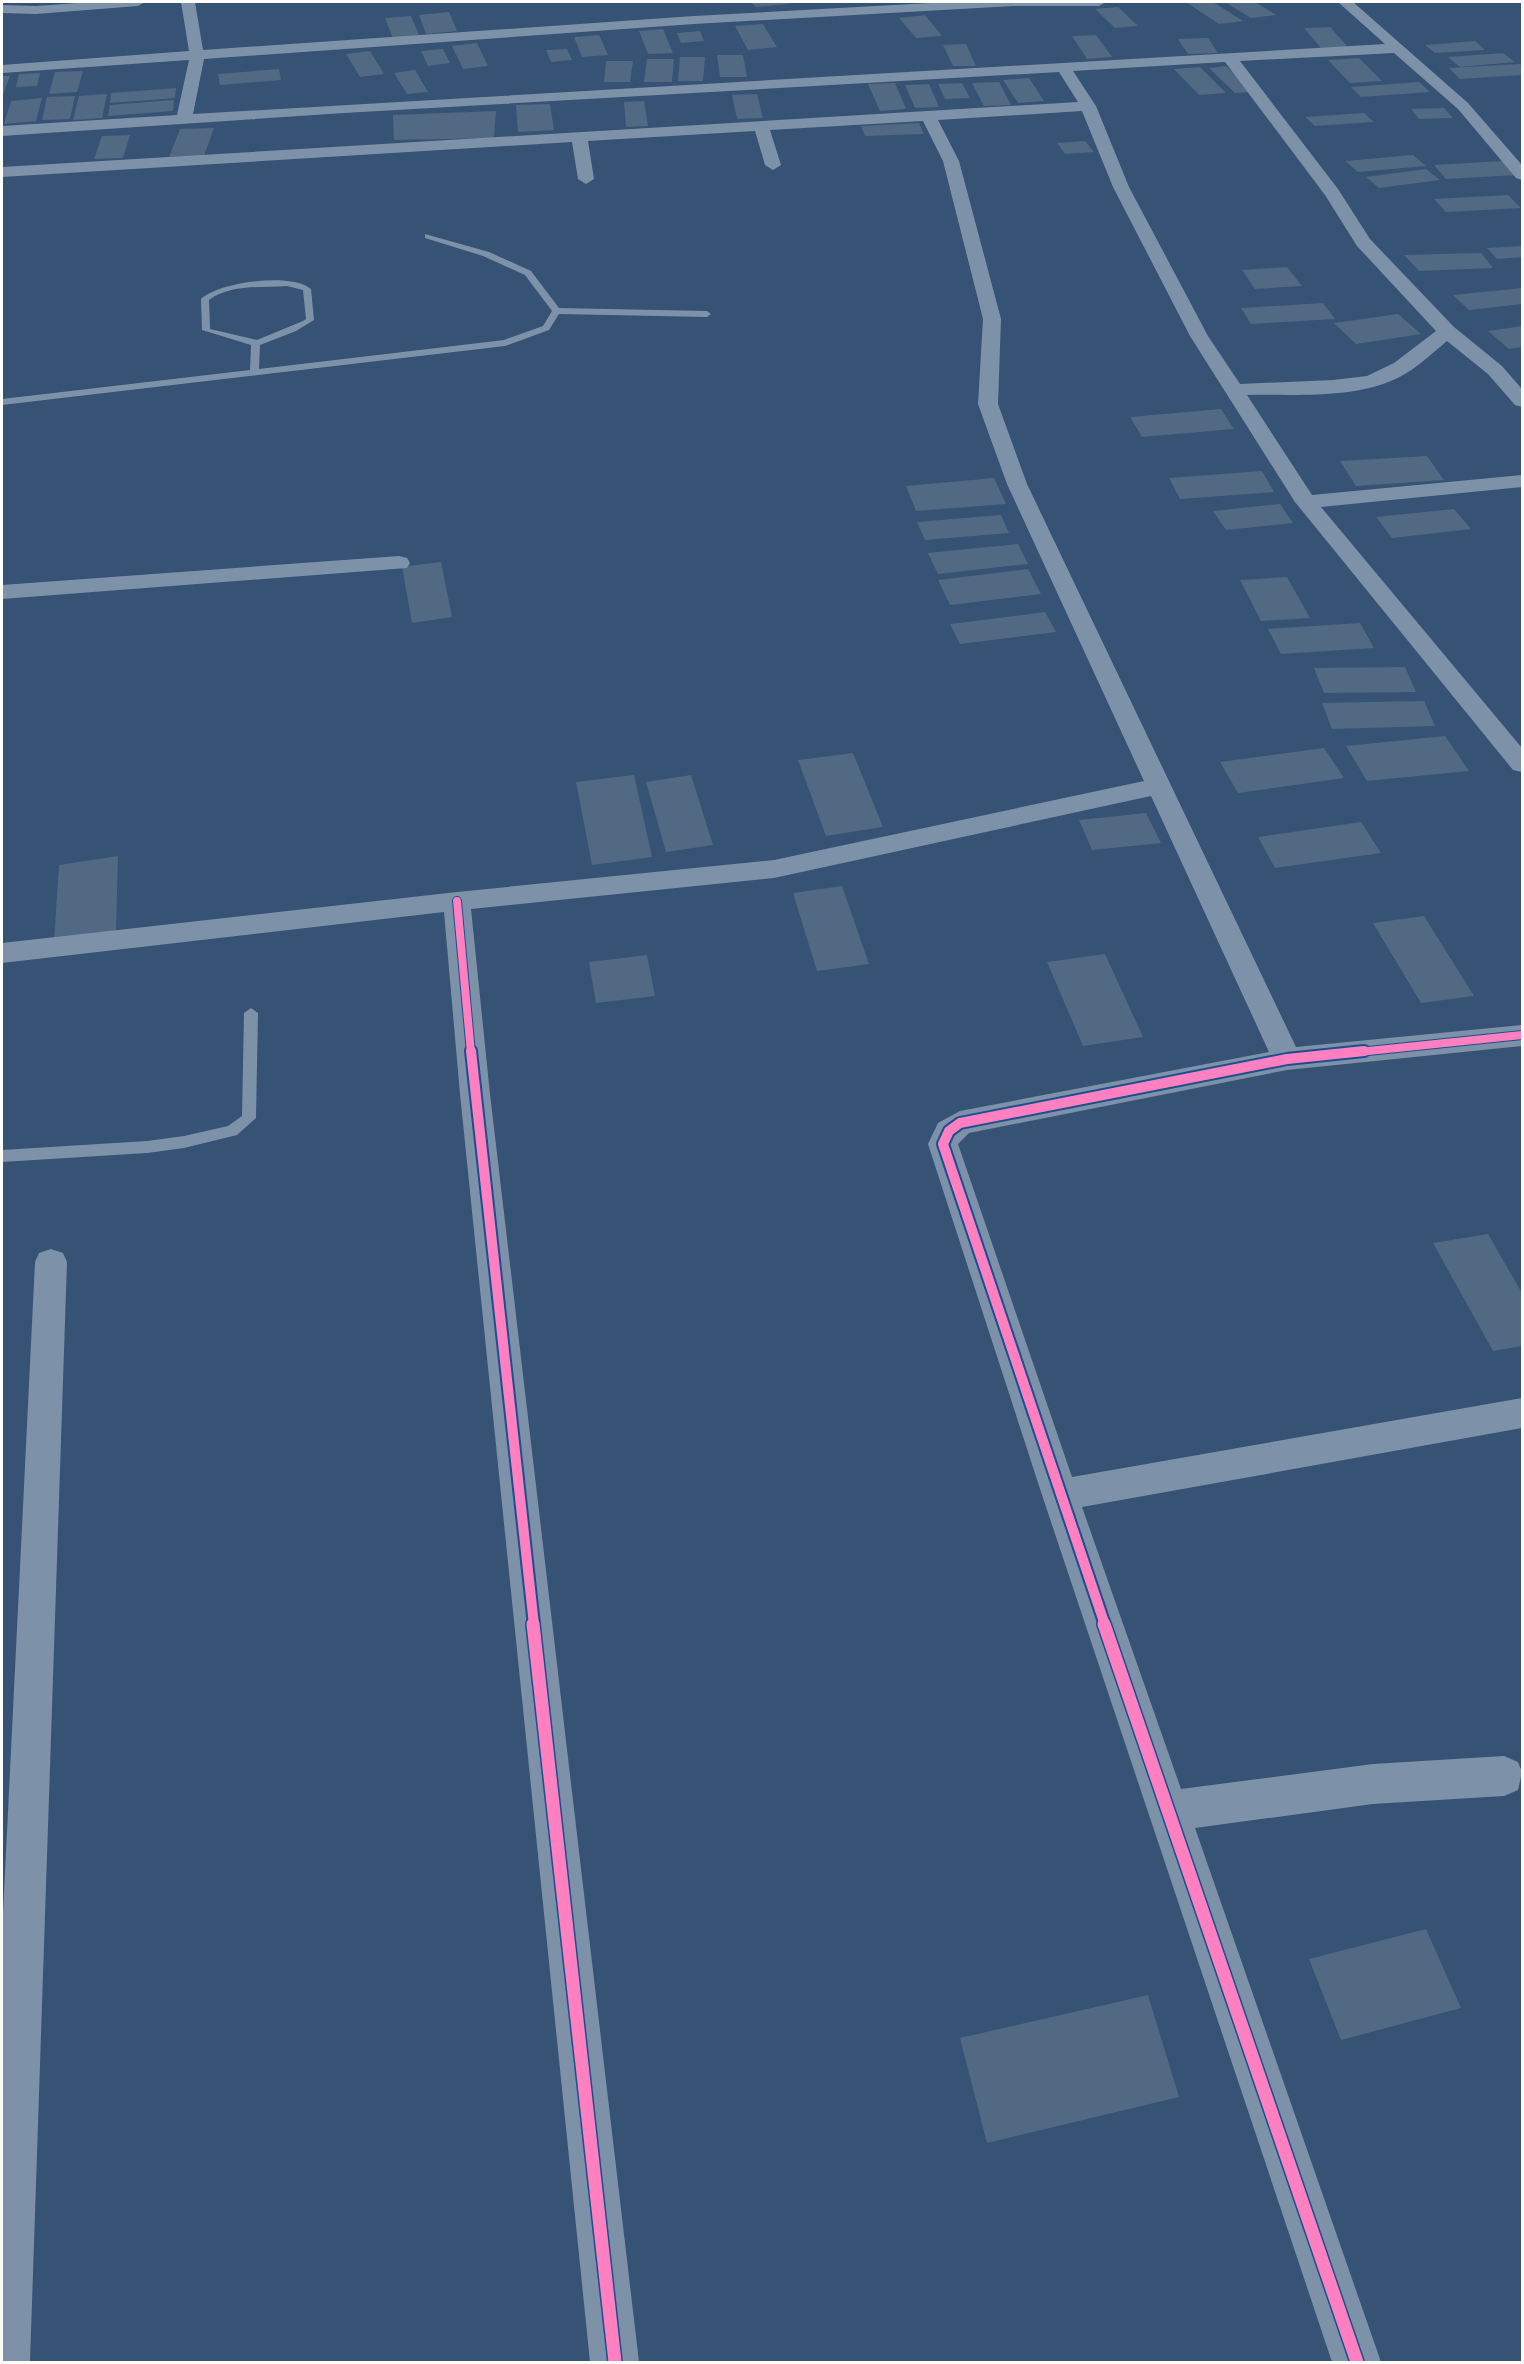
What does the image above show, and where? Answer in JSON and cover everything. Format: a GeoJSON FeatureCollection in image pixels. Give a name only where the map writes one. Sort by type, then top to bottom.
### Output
{"type":"FeatureCollection","features":[{"type":"Feature","properties":{"kind":"street"},"geometry":{"type":"LineString","coordinates":[[2,9],[36,10],[138,2]]}},
{"type":"Feature","properties":{"kind":"street"},"geometry":{"type":"LineString","coordinates":[[184,118],[197,57],[188,2]]}},
{"type":"Feature","properties":{"kind":"street"},"geometry":{"type":"LineString","coordinates":[[2,69],[197,57],[694,20],[1013,2],[1099,2]]}},
{"type":"Feature","properties":{"kind":"street"},"geometry":{"type":"LineString","coordinates":[[1345,2],[1463,106],[1522,175]]}},
{"type":"Feature","properties":{"kind":"street"},"geometry":{"type":"LineString","coordinates":[[2,131],[184,118],[1398,48]]}},
{"type":"Feature","properties":{"kind":"street"},"geometry":{"type":"LineString","coordinates":[[1229,57],[1332,193],[1363,242],[1447,331],[1495,370],[1522,401]]}},
{"type":"Feature","properties":{"kind":"street"},"geometry":{"type":"LineString","coordinates":[[1063,67],[1088,106],[1121,187],[1199,336],[1306,502],[1520,756]]}},
{"type":"Feature","properties":{"kind":"street"},"geometry":{"type":"LineString","coordinates":[[2,172],[1088,106]]}},
{"type":"Feature","properties":{"kind":"street"},"geometry":{"type":"LineString","coordinates":[[928,116],[951,161],[992,319],[988,404],[1017,484],[1287,1059]]}},
{"type":"Feature","properties":{"kind":"street"},"geometry":{"type":"LineString","coordinates":[[761,125],[773,165]]}},
{"type":"Feature","properties":{"kind":"street"},"geometry":{"type":"LineString","coordinates":[[579,136],[586,179]]}},
{"type":"Feature","properties":{"kind":"street"},"geometry":{"type":"LineString","coordinates":[[1233,390],[1360,383],[1382,378],[1415,359],[1447,331]]}},
{"type":"Feature","properties":{"kind":"street"},"geometry":{"type":"LineString","coordinates":[[1306,502],[1522,481]]}},
{"type":"Feature","properties":{"kind":"street"},"geometry":{"type":"LineString","coordinates":[[2,592],[399,562]]}},
{"type":"Feature","properties":{"kind":"street"},"geometry":{"type":"LineString","coordinates":[[2,953],[457,901],[774,869],[1159,786]]}},
{"type":"Feature","properties":{"kind":"street"},"geometry":{"type":"LineString","coordinates":[[457,901],[477,1117],[615,2362]]}},
{"type":"Feature","properties":{"kind":"street"},"geometry":{"type":"LineString","coordinates":[[1357,2362],[1060,1495],[943,1144],[949,1131],[960,1123],[1287,1059],[1522,1035]]}},
{"type":"Feature","properties":{"kind":"street"},"geometry":{"type":"LineString","coordinates":[[5,2362],[51,1262]]}},
{"type":"Feature","properties":{"kind":"street"},"geometry":{"type":"LineString","coordinates":[[1060,1495],[1522,1413]]}},
{"type":"Feature","properties":{"kind":"street"},"geometry":{"type":"LineString","coordinates":[[1169,1811],[1373,1784],[1504,1776]]}},
{"type":"Feature","properties":{"kind":"lane"},"geometry":{"type":"LineString","coordinates":[[428,236],[486,255],[528,273],[556,310]]}},
{"type":"Feature","properties":{"kind":"lane"},"geometry":{"type":"LineString","coordinates":[[287,283],[308,289],[310,320],[295,330],[256,343],[213,334],[206,330],[205,299],[211,294],[233,288],[287,283]]}},
{"type":"Feature","properties":{"kind":"lane"},"geometry":{"type":"LineString","coordinates":[[556,310],[707,314]]}},
{"type":"Feature","properties":{"kind":"lane"},"geometry":{"type":"LineString","coordinates":[[2,402],[505,343],[546,328],[556,310]]}},
{"type":"Feature","properties":{"kind":"lane"},"geometry":{"type":"LineString","coordinates":[[254,374],[256,343]]}},
{"type":"Feature","properties":{"kind":"lane"},"geometry":{"type":"LineString","coordinates":[[2,1156],[147,1147],[213,1137],[232,1131],[249,1118],[251,1013]]}},
{"type":"Feature","properties":{"kind":"building"},"geometry":{"type":"Polygon","coordinates":[[[751,2],[787,2],[789,4],[756,7],[751,2]]]}},
{"type":"Feature","properties":{"kind":"building"},"geometry":{"type":"Polygon","coordinates":[[[1186,2],[1213,2],[1243,21],[1219,24],[1186,2]]]}},
{"type":"Feature","properties":{"kind":"building"},"geometry":{"type":"Polygon","coordinates":[[[1225,2],[1255,2],[1276,15],[1251,18],[1225,2]]]}},
{"type":"Feature","properties":{"kind":"building"},"geometry":{"type":"Polygon","coordinates":[[[1118,7],[1138,26],[1115,28],[1095,9],[1118,7]]]}},
{"type":"Feature","properties":{"kind":"building"},"geometry":{"type":"Polygon","coordinates":[[[449,12],[457,31],[426,34],[419,15],[449,12]]]}},
{"type":"Feature","properties":{"kind":"building"},"geometry":{"type":"Polygon","coordinates":[[[925,15],[942,36],[916,38],[899,18],[925,15]]]}},
{"type":"Feature","properties":{"kind":"building"},"geometry":{"type":"Polygon","coordinates":[[[411,16],[419,35],[393,38],[385,18],[411,16]]]}},
{"type":"Feature","properties":{"kind":"building"},"geometry":{"type":"Polygon","coordinates":[[[763,24],[777,47],[748,50],[735,26],[763,24]]]}},
{"type":"Feature","properties":{"kind":"building"},"geometry":{"type":"Polygon","coordinates":[[[1330,27],[1348,47],[1321,48],[1304,28],[1330,27]]]}},
{"type":"Feature","properties":{"kind":"building"},"geometry":{"type":"Polygon","coordinates":[[[663,29],[673,53],[648,54],[639,31],[663,29]]]}},
{"type":"Feature","properties":{"kind":"building"},"geometry":{"type":"Polygon","coordinates":[[[700,31],[704,41],[681,43],[677,33],[700,31]]]}},
{"type":"Feature","properties":{"kind":"building"},"geometry":{"type":"Polygon","coordinates":[[[599,35],[608,55],[582,57],[574,37],[599,35]]]}},
{"type":"Feature","properties":{"kind":"building"},"geometry":{"type":"Polygon","coordinates":[[[1096,35],[1112,57],[1087,59],[1072,36],[1096,35]]]}},
{"type":"Feature","properties":{"kind":"building"},"geometry":{"type":"Polygon","coordinates":[[[1208,38],[1218,53],[1188,54],[1178,39],[1208,38]]]}},
{"type":"Feature","properties":{"kind":"building"},"geometry":{"type":"Polygon","coordinates":[[[1475,41],[1485,50],[1435,53],[1425,45],[1475,41]]]}},
{"type":"Feature","properties":{"kind":"building"},"geometry":{"type":"Polygon","coordinates":[[[477,43],[488,66],[463,69],[452,46],[477,43]]]}},
{"type":"Feature","properties":{"kind":"building"},"geometry":{"type":"Polygon","coordinates":[[[966,44],[976,66],[953,66],[943,45],[966,44]]]}},
{"type":"Feature","properties":{"kind":"building"},"geometry":{"type":"Polygon","coordinates":[[[443,49],[450,63],[428,66],[421,51],[443,49]]]}},
{"type":"Feature","properties":{"kind":"building"},"geometry":{"type":"Polygon","coordinates":[[[567,49],[572,60],[551,62],[546,50],[567,49]]]}},
{"type":"Feature","properties":{"kind":"building"},"geometry":{"type":"Polygon","coordinates":[[[370,51],[384,74],[360,77],[346,54],[370,51]]]}},
{"type":"Feature","properties":{"kind":"building"},"geometry":{"type":"Polygon","coordinates":[[[1503,53],[1515,62],[1460,67],[1448,57],[1503,53]]]}},
{"type":"Feature","properties":{"kind":"building"},"geometry":{"type":"Polygon","coordinates":[[[717,55],[743,55],[747,77],[720,77],[717,55]]]}},
{"type":"Feature","properties":{"kind":"building"},"geometry":{"type":"Polygon","coordinates":[[[680,57],[705,57],[703,81],[678,81],[680,57]]]}},
{"type":"Feature","properties":{"kind":"building"},"geometry":{"type":"Polygon","coordinates":[[[1359,58],[1382,81],[1350,83],[1328,60],[1359,58]]]}},
{"type":"Feature","properties":{"kind":"building"},"geometry":{"type":"Polygon","coordinates":[[[647,59],[674,59],[672,82],[644,82],[647,59]]]}},
{"type":"Feature","properties":{"kind":"building"},"geometry":{"type":"Polygon","coordinates":[[[606,61],[633,61],[630,82],[604,82],[606,61]]]}},
{"type":"Feature","properties":{"kind":"building"},"geometry":{"type":"Polygon","coordinates":[[[1520,64],[1522,75],[1460,79],[1449,68],[1520,64]]]}},
{"type":"Feature","properties":{"kind":"building"},"geometry":{"type":"Polygon","coordinates":[[[1226,66],[1252,92],[1235,93],[1209,68],[1226,66]]]}},
{"type":"Feature","properties":{"kind":"building"},"geometry":{"type":"Polygon","coordinates":[[[1200,67],[1226,93],[1199,95],[1174,69],[1200,67]]]}},
{"type":"Feature","properties":{"kind":"building"},"geometry":{"type":"Polygon","coordinates":[[[279,69],[281,80],[220,85],[218,74],[279,69]]]}},
{"type":"Feature","properties":{"kind":"building"},"geometry":{"type":"Polygon","coordinates":[[[415,70],[428,92],[407,94],[394,73],[415,70]]]}},
{"type":"Feature","properties":{"kind":"building"},"geometry":{"type":"Polygon","coordinates":[[[83,71],[77,92],[49,94],[55,72],[83,71]]]}},
{"type":"Feature","properties":{"kind":"building"},"geometry":{"type":"Polygon","coordinates":[[[40,73],[37,86],[16,87],[19,74],[40,73]]]}},
{"type":"Feature","properties":{"kind":"building"},"geometry":{"type":"Polygon","coordinates":[[[2,76],[10,76],[2,97],[2,76]]]}},
{"type":"Feature","properties":{"kind":"building"},"geometry":{"type":"Polygon","coordinates":[[[1029,78],[1044,101],[1018,103],[1003,80],[1029,78]]]}},
{"type":"Feature","properties":{"kind":"building"},"geometry":{"type":"Polygon","coordinates":[[[999,82],[1011,105],[984,106],[972,83],[999,82]]]}},
{"type":"Feature","properties":{"kind":"building"},"geometry":{"type":"Polygon","coordinates":[[[1419,82],[1430,92],[1361,97],[1351,87],[1419,82]]]}},
{"type":"Feature","properties":{"kind":"building"},"geometry":{"type":"Polygon","coordinates":[[[895,83],[906,109],[880,111],[868,84],[895,83]]]}},
{"type":"Feature","properties":{"kind":"building"},"geometry":{"type":"Polygon","coordinates":[[[962,83],[970,98],[945,99],[938,84],[962,83]]]}},
{"type":"Feature","properties":{"kind":"building"},"geometry":{"type":"Polygon","coordinates":[[[929,84],[939,107],[915,108],[905,85],[929,84]]]}},
{"type":"Feature","properties":{"kind":"building"},"geometry":{"type":"Polygon","coordinates":[[[176,88],[175,98],[110,103],[111,93],[176,88]]]}},
{"type":"Feature","properties":{"kind":"building"},"geometry":{"type":"Polygon","coordinates":[[[107,94],[102,118],[73,120],[79,96],[107,94]]]}},
{"type":"Feature","properties":{"kind":"building"},"geometry":{"type":"Polygon","coordinates":[[[757,94],[763,118],[737,119],[732,95],[757,94]]]}},
{"type":"Feature","properties":{"kind":"building"},"geometry":{"type":"Polygon","coordinates":[[[75,96],[70,119],[42,120],[47,97],[75,96]]]}},
{"type":"Feature","properties":{"kind":"building"},"geometry":{"type":"Polygon","coordinates":[[[42,98],[36,121],[4,124],[11,101],[42,98]]]}},
{"type":"Feature","properties":{"kind":"building"},"geometry":{"type":"Polygon","coordinates":[[[174,100],[173,111],[108,116],[110,105],[174,100]]]}},
{"type":"Feature","properties":{"kind":"building"},"geometry":{"type":"Polygon","coordinates":[[[644,101],[648,126],[626,127],[624,102],[644,101]]]}},
{"type":"Feature","properties":{"kind":"building"},"geometry":{"type":"Polygon","coordinates":[[[550,104],[554,130],[518,132],[516,105],[550,104]]]}},
{"type":"Feature","properties":{"kind":"building"},"geometry":{"type":"Polygon","coordinates":[[[1444,108],[1453,118],[1419,119],[1411,109],[1444,108]]]}},
{"type":"Feature","properties":{"kind":"building"},"geometry":{"type":"Polygon","coordinates":[[[496,111],[494,138],[394,140],[393,115],[496,111]]]}},
{"type":"Feature","properties":{"kind":"building"},"geometry":{"type":"Polygon","coordinates":[[[1364,113],[1374,122],[1315,126],[1305,117],[1364,113]]]}},
{"type":"Feature","properties":{"kind":"building"},"geometry":{"type":"Polygon","coordinates":[[[919,123],[924,134],[865,136],[861,126],[919,123]]]}},
{"type":"Feature","properties":{"kind":"building"},"geometry":{"type":"Polygon","coordinates":[[[214,128],[204,156],[169,157],[180,129],[214,128]]]}},
{"type":"Feature","properties":{"kind":"building"},"geometry":{"type":"Polygon","coordinates":[[[130,135],[123,158],[94,159],[102,136],[130,135]]]}},
{"type":"Feature","properties":{"kind":"building"},"geometry":{"type":"Polygon","coordinates":[[[1085,141],[1094,152],[1065,154],[1057,143],[1085,141]]]}},
{"type":"Feature","properties":{"kind":"building"},"geometry":{"type":"Polygon","coordinates":[[[1413,155],[1426,166],[1358,172],[1345,161],[1413,155]]]}},
{"type":"Feature","properties":{"kind":"building"},"geometry":{"type":"Polygon","coordinates":[[[1504,161],[1517,175],[1446,179],[1434,165],[1504,161]]]}},
{"type":"Feature","properties":{"kind":"building"},"geometry":{"type":"Polygon","coordinates":[[[1426,169],[1440,180],[1379,188],[1366,177],[1426,169]]]}},
{"type":"Feature","properties":{"kind":"building"},"geometry":{"type":"Polygon","coordinates":[[[1508,195],[1521,208],[1446,212],[1434,199],[1508,195]]]}},
{"type":"Feature","properties":{"kind":"building"},"geometry":{"type":"Polygon","coordinates":[[[1522,246],[1522,257],[1497,259],[1487,248],[1522,246]]]}},
{"type":"Feature","properties":{"kind":"building"},"geometry":{"type":"Polygon","coordinates":[[[1481,253],[1493,268],[1419,271],[1404,255],[1481,253]]]}},
{"type":"Feature","properties":{"kind":"building"},"geometry":{"type":"Polygon","coordinates":[[[1287,267],[1302,286],[1255,289],[1242,270],[1287,267]]]}},
{"type":"Feature","properties":{"kind":"building"},"geometry":{"type":"Polygon","coordinates":[[[1522,288],[1522,304],[1469,310],[1453,295],[1522,288]]]}},
{"type":"Feature","properties":{"kind":"building"},"geometry":{"type":"Polygon","coordinates":[[[1323,303],[1335,319],[1251,324],[1241,308],[1323,303]]]}},
{"type":"Feature","properties":{"kind":"building"},"geometry":{"type":"Polygon","coordinates":[[[1398,314],[1421,334],[1356,344],[1334,323],[1398,314]]]}},
{"type":"Feature","properties":{"kind":"building"},"geometry":{"type":"Polygon","coordinates":[[[1522,326],[1522,347],[1509,349],[1488,331],[1522,326]]]}},
{"type":"Feature","properties":{"kind":"building"},"geometry":{"type":"Polygon","coordinates":[[[1221,409],[1234,429],[1142,437],[1130,417],[1221,409]]]}},
{"type":"Feature","properties":{"kind":"building"},"geometry":{"type":"Polygon","coordinates":[[[1427,456],[1444,480],[1356,486],[1340,461],[1427,456]]]}},
{"type":"Feature","properties":{"kind":"building"},"geometry":{"type":"Polygon","coordinates":[[[1262,471],[1274,492],[1180,499],[1169,478],[1262,471]]]}},
{"type":"Feature","properties":{"kind":"building"},"geometry":{"type":"Polygon","coordinates":[[[994,478],[1006,504],[916,511],[906,486],[994,478]]]}},
{"type":"Feature","properties":{"kind":"building"},"geometry":{"type":"Polygon","coordinates":[[[1280,504],[1293,523],[1226,530],[1213,511],[1280,504]]]}},
{"type":"Feature","properties":{"kind":"building"},"geometry":{"type":"Polygon","coordinates":[[[1454,509],[1471,529],[1392,538],[1376,517],[1454,509]]]}},
{"type":"Feature","properties":{"kind":"building"},"geometry":{"type":"Polygon","coordinates":[[[1001,515],[1009,533],[925,540],[917,522],[1001,515]]]}},
{"type":"Feature","properties":{"kind":"building"},"geometry":{"type":"Polygon","coordinates":[[[1018,544],[1028,564],[938,574],[928,553],[1018,544]]]}},
{"type":"Feature","properties":{"kind":"building"},"geometry":{"type":"Polygon","coordinates":[[[441,562],[452,617],[412,623],[402,567],[441,562]]]}},
{"type":"Feature","properties":{"kind":"building"},"geometry":{"type":"Polygon","coordinates":[[[1028,569],[1041,594],[950,605],[938,580],[1028,569]]]}},
{"type":"Feature","properties":{"kind":"building"},"geometry":{"type":"Polygon","coordinates":[[[1287,577],[1310,618],[1261,621],[1240,580],[1287,577]]]}},
{"type":"Feature","properties":{"kind":"building"},"geometry":{"type":"Polygon","coordinates":[[[1045,612],[1056,632],[960,644],[950,624],[1045,612]]]}},
{"type":"Feature","properties":{"kind":"building"},"geometry":{"type":"Polygon","coordinates":[[[1360,623],[1374,648],[1281,654],[1268,629],[1360,623]]]}},
{"type":"Feature","properties":{"kind":"building"},"geometry":{"type":"Polygon","coordinates":[[[1405,667],[1416,692],[1324,693],[1314,668],[1405,667]]]}},
{"type":"Feature","properties":{"kind":"building"},"geometry":{"type":"Polygon","coordinates":[[[1424,701],[1435,726],[1332,729],[1322,703],[1424,701]]]}},
{"type":"Feature","properties":{"kind":"building"},"geometry":{"type":"Polygon","coordinates":[[[1445,736],[1469,771],[1367,781],[1346,746],[1445,736]]]}},
{"type":"Feature","properties":{"kind":"building"},"geometry":{"type":"Polygon","coordinates":[[[1324,748],[1344,778],[1238,793],[1220,762],[1324,748]]]}},
{"type":"Feature","properties":{"kind":"building"},"geometry":{"type":"Polygon","coordinates":[[[853,753],[883,827],[826,836],[798,760],[853,753]]]}},
{"type":"Feature","properties":{"kind":"building"},"geometry":{"type":"Polygon","coordinates":[[[634,775],[652,857],[592,865],[576,782],[634,775]]]}},
{"type":"Feature","properties":{"kind":"building"},"geometry":{"type":"Polygon","coordinates":[[[691,775],[713,845],[666,852],[646,782],[691,775]]]}},
{"type":"Feature","properties":{"kind":"building"},"geometry":{"type":"Polygon","coordinates":[[[1146,813],[1161,843],[1092,850],[1079,820],[1146,813]]]}},
{"type":"Feature","properties":{"kind":"building"},"geometry":{"type":"Polygon","coordinates":[[[1361,822],[1381,853],[1275,868],[1258,837],[1361,822]]]}},
{"type":"Feature","properties":{"kind":"building"},"geometry":{"type":"Polygon","coordinates":[[[118,856],[116,932],[54,941],[59,865],[118,856]]]}},
{"type":"Feature","properties":{"kind":"building"},"geometry":{"type":"Polygon","coordinates":[[[842,886],[869,964],[817,971],[793,893],[842,886]]]}},
{"type":"Feature","properties":{"kind":"building"},"geometry":{"type":"Polygon","coordinates":[[[1424,916],[1474,996],[1421,1003],[1373,923],[1424,916]]]}},
{"type":"Feature","properties":{"kind":"building"},"geometry":{"type":"Polygon","coordinates":[[[1105,954],[1143,1037],[1083,1046],[1047,962],[1105,954]]]}},
{"type":"Feature","properties":{"kind":"building"},"geometry":{"type":"Polygon","coordinates":[[[647,955],[655,996],[596,1003],[589,962],[647,955]]]}},
{"type":"Feature","properties":{"kind":"building"},"geometry":{"type":"Polygon","coordinates":[[[1488,1234],[1522,1293],[1522,1346],[1493,1351],[1433,1243],[1488,1234]]]}},
{"type":"Feature","properties":{"kind":"building"},"geometry":{"type":"Polygon","coordinates":[[[1426,1929],[1461,2008],[1341,2040],[1309,1959],[1426,1929]]]}},
{"type":"Feature","properties":{"kind":"building"},"geometry":{"type":"Polygon","coordinates":[[[1148,1995],[1179,2097],[987,2143],[960,2038],[1148,1995]]]}},
{"type":"Feature","properties":{"kind":"cycle path"},"geometry":{"type":"LineString","coordinates":[[457,901],[475,1094],[615,2362]]}},
{"type":"Feature","properties":{"kind":"cycle path"},"geometry":{"type":"LineString","coordinates":[[1357,2362],[1060,1495],[943,1144],[949,1131],[960,1123],[1287,1059],[1522,1035]]}}]}
